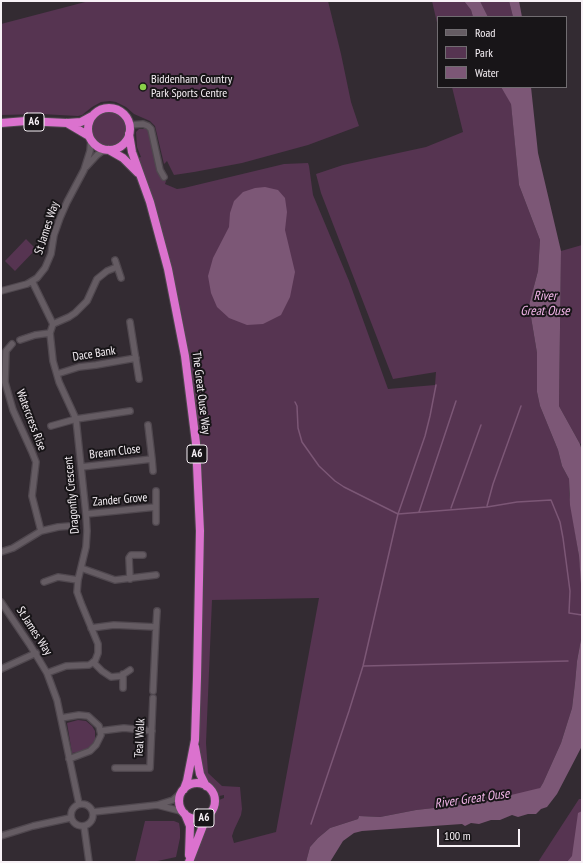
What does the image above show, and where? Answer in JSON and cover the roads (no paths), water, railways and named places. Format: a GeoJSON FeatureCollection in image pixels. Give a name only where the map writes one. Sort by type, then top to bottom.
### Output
{"type":"FeatureCollection","features":[{"type":"Feature","properties":{"kind":"highway","name":"A6"},"geometry":{"type":"LineString","coordinates":[[1,122],[81,122],[104,108],[114,108],[126,116],[129,125],[129,134]]}},
{"type":"Feature","properties":{"kind":"highway"},"geometry":{"type":"LineString","coordinates":[[90,138],[88,128],[93,116]]}},
{"type":"Feature","properties":{"kind":"highway","name":"A6"},"geometry":{"type":"LineString","coordinates":[[67,123],[90,138],[97,146],[107,150]]}},
{"type":"Feature","properties":{"kind":"highway"},"geometry":{"type":"LineString","coordinates":[[107,150],[118,148],[122,145],[129,134]]}},
{"type":"Feature","properties":{"kind":"highway","name":"The Great Ouse Way"},"geometry":{"type":"LineString","coordinates":[[129,134],[132,152],[158,229],[177,312],[187,370],[196,443],[199,494],[200,575],[194,740],[187,781],[183,791]]}},
{"type":"Feature","properties":{"kind":"highway","name":"The Great Ouse Way"},"geometry":{"type":"LineString","coordinates":[[107,150],[123,158],[140,175]]}},
{"type":"Feature","properties":{"kind":"highway","name":"The Great Ouse Way"},"geometry":{"type":"LineString","coordinates":[[194,740],[200,774],[206,786]]}},
{"type":"Feature","properties":{"kind":"highway"},"geometry":{"type":"LineString","coordinates":[[183,791],[187,787],[194,784],[206,786]]}},
{"type":"Feature","properties":{"kind":"highway","name":"A6"},"geometry":{"type":"LineString","coordinates":[[189,861],[204,823],[214,808],[215,798],[212,791],[206,786]]}},
{"type":"Feature","properties":{"kind":"highway","name":"A6"},"geometry":{"type":"LineString","coordinates":[[183,791],[180,805],[189,821],[190,826],[189,861]]}},
{"type":"Feature","properties":{"kind":"highway","name":"A6"},"geometry":{"type":"LineString","coordinates":[[184,813],[196,819],[203,818],[210,814]]}},
{"type":"Feature","properties":{"kind":"street"},"geometry":{"type":"LineString","coordinates":[[129,125],[143,124],[151,129],[160,170],[164,177]]}},
{"type":"Feature","properties":{"kind":"street"},"geometry":{"type":"LineString","coordinates":[[84,170],[90,151],[90,138]]}},
{"type":"Feature","properties":{"kind":"street"},"geometry":{"type":"LineString","coordinates":[[84,170],[97,155],[107,150]]}},
{"type":"Feature","properties":{"kind":"street","name":"St James Way"},"geometry":{"type":"LineString","coordinates":[[1,291],[27,284],[37,278],[45,268],[51,254],[54,235],[60,218],[84,170]]}},
{"type":"Feature","properties":{"kind":"street"},"geometry":{"type":"LineString","coordinates":[[115,260],[121,278]]}},
{"type":"Feature","properties":{"kind":"street"},"geometry":{"type":"LineString","coordinates":[[32,281],[53,324],[70,317],[75,313],[86,301],[97,279],[106,271],[117,267]]}},
{"type":"Feature","properties":{"kind":"street"},"geometry":{"type":"LineString","coordinates":[[130,322],[139,379]]}},
{"type":"Feature","properties":{"kind":"street","name":"Dragonfly Crescent"},"geometry":{"type":"LineString","coordinates":[[53,324],[50,333],[53,361],[59,382],[76,419],[87,531],[86,547],[78,580],[77,592],[98,644],[98,653],[95,661],[93,662]]}},
{"type":"Feature","properties":{"kind":"street"},"geometry":{"type":"LineString","coordinates":[[20,340],[35,335],[50,333]]}},
{"type":"Feature","properties":{"kind":"street","name":"Watercress Rise"},"geometry":{"type":"LineString","coordinates":[[12,344],[6,351],[5,382],[13,410],[36,462],[32,496],[41,531]]}},
{"type":"Feature","properties":{"kind":"street","name":"Dace Bank"},"geometry":{"type":"LineString","coordinates":[[57,374],[79,366],[96,365],[136,358]]}},
{"type":"Feature","properties":{"kind":"street"},"geometry":{"type":"LineString","coordinates":[[52,426],[76,419],[130,412]]}},
{"type":"Feature","properties":{"kind":"street","name":"Bream Close"},"geometry":{"type":"LineString","coordinates":[[148,425],[153,471]]}},
{"type":"Feature","properties":{"kind":"street","name":"Bream Close"},"geometry":{"type":"LineString","coordinates":[[81,467],[152,459]]}},
{"type":"Feature","properties":{"kind":"street"},"geometry":{"type":"LineString","coordinates":[[156,491],[156,522]]}},
{"type":"Feature","properties":{"kind":"street","name":"Zander Grove"},"geometry":{"type":"LineString","coordinates":[[86,514],[156,507]]}},
{"type":"Feature","properties":{"kind":"street"},"geometry":{"type":"LineString","coordinates":[[1,552],[13,548],[41,531],[70,526]]}},
{"type":"Feature","properties":{"kind":"street"},"geometry":{"type":"LineString","coordinates":[[130,579],[128,558],[130,555],[143,555]]}},
{"type":"Feature","properties":{"kind":"street"},"geometry":{"type":"LineString","coordinates":[[81,568],[115,580],[156,575]]}},
{"type":"Feature","properties":{"kind":"street"},"geometry":{"type":"LineString","coordinates":[[44,582],[58,577],[78,580]]}},
{"type":"Feature","properties":{"kind":"street","name":"St James Way"},"geometry":{"type":"LineString","coordinates":[[1,602],[36,653],[47,673],[57,700],[79,804]]}},
{"type":"Feature","properties":{"kind":"street"},"geometry":{"type":"LineString","coordinates":[[153,691],[157,612]]}},
{"type":"Feature","properties":{"kind":"street"},"geometry":{"type":"LineString","coordinates":[[91,628],[114,625],[156,627]]}},
{"type":"Feature","properties":{"kind":"street"},"geometry":{"type":"LineString","coordinates":[[1,668],[36,653]]}},
{"type":"Feature","properties":{"kind":"street"},"geometry":{"type":"LineString","coordinates":[[47,673],[66,666],[89,665],[93,662],[102,672],[111,677],[121,676],[130,670]]}},
{"type":"Feature","properties":{"kind":"street"},"geometry":{"type":"LineString","coordinates":[[123,674],[123,688]]}},
{"type":"Feature","properties":{"kind":"street","name":"Teal Walk"},"geometry":{"type":"LineString","coordinates":[[115,768],[150,768],[153,698]]}},
{"type":"Feature","properties":{"kind":"street"},"geometry":{"type":"LineString","coordinates":[[61,718],[78,715],[88,716],[99,726],[101,735],[96,745],[90,751],[70,759]]}},
{"type":"Feature","properties":{"kind":"street"},"geometry":{"type":"LineString","coordinates":[[100,731],[124,728],[152,730]]}},
{"type":"Feature","properties":{"kind":"street"},"geometry":{"type":"LineString","coordinates":[[93,812],[158,806],[173,800],[183,791]]}},
{"type":"Feature","properties":{"kind":"street"},"geometry":{"type":"LineString","coordinates":[[79,804],[89,806],[93,812],[92,820],[88,825],[77,826],[70,818],[73,808],[79,804]]}},
{"type":"Feature","properties":{"kind":"street"},"geometry":{"type":"LineString","coordinates":[[158,806],[184,813]]}},
{"type":"Feature","properties":{"kind":"street"},"geometry":{"type":"LineString","coordinates":[[1,836],[33,826],[70,818]]}},
{"type":"Feature","properties":{"kind":"street"},"geometry":{"type":"LineString","coordinates":[[84,826],[89,862]]}},
{"type":"Feature","properties":{"kind":"water"},"geometry":{"type":"Polygon","coordinates":[[[464,1],[480,1],[488,16],[473,16],[471,10],[464,1]]]}},
{"type":"Feature","properties":{"kind":"water"},"geometry":{"type":"Polygon","coordinates":[[[509,1],[519,1],[522,16],[513,16],[509,1]]]}},
{"type":"Feature","properties":{"kind":"water","name":"River Great Ouse"},"geometry":{"type":"Polygon","coordinates":[[[502,88],[531,88],[538,153],[561,251],[559,406],[580,444],[582,451],[582,598],[579,556],[570,505],[569,479],[562,466],[558,450],[540,406],[537,392],[537,353],[529,305],[538,271],[540,240],[519,185],[511,104],[502,88]]]}},
{"type":"Feature","properties":{"kind":"water"},"geometry":{"type":"Polygon","coordinates":[[[265,187],[278,190],[285,198],[287,212],[285,230],[295,272],[290,297],[281,315],[263,324],[247,325],[229,318],[217,307],[211,293],[208,276],[213,258],[229,227],[230,213],[234,201],[243,192],[255,188],[265,187]]]}},
{"type":"Feature","properties":{"kind":"water","name":"River Great Ouse"},"geometry":{"type":"Polygon","coordinates":[[[582,634],[582,746],[557,794],[547,807],[541,809],[536,814],[528,814],[518,817],[512,815],[500,820],[491,820],[479,824],[471,823],[465,826],[462,824],[362,831],[354,833],[343,841],[330,862],[306,862],[310,847],[318,838],[330,828],[358,819],[359,816],[380,817],[416,810],[478,803],[540,788],[561,743],[572,708],[577,661],[582,634]]]}},
{"type":"Feature","properties":{"kind":"water"},"geometry":{"type":"Polygon","coordinates":[[[582,811],[582,862],[567,862],[572,856],[578,813],[582,811]]]}},
{"type":"Feature","properties":{"kind":"waterway"},"geometry":{"type":"LineString","coordinates":[[311,824],[363,666],[398,514],[425,436],[436,385]]}},
{"type":"Feature","properties":{"kind":"waterway"},"geometry":{"type":"LineString","coordinates":[[419,512],[456,401]]}},
{"type":"Feature","properties":{"kind":"waterway"},"geometry":{"type":"LineString","coordinates":[[295,402],[297,406],[298,428],[302,442],[319,466],[344,487],[398,514],[551,500],[560,522],[563,538],[570,591],[569,613],[582,615]]}},
{"type":"Feature","properties":{"kind":"waterway"},"geometry":{"type":"LineString","coordinates":[[487,506],[493,484],[521,406]]}},
{"type":"Feature","properties":{"kind":"waterway"},"geometry":{"type":"LineString","coordinates":[[451,508],[481,425]]}},
{"type":"Feature","properties":{"kind":"waterway"},"geometry":{"type":"LineString","coordinates":[[364,666],[568,661]]}},
{"type":"Feature","properties":{"kind":"place","name":"Biddenham Country Park Sports Centre"},"geometry":{"type":"Point","coordinates":[143,87]}}]}
